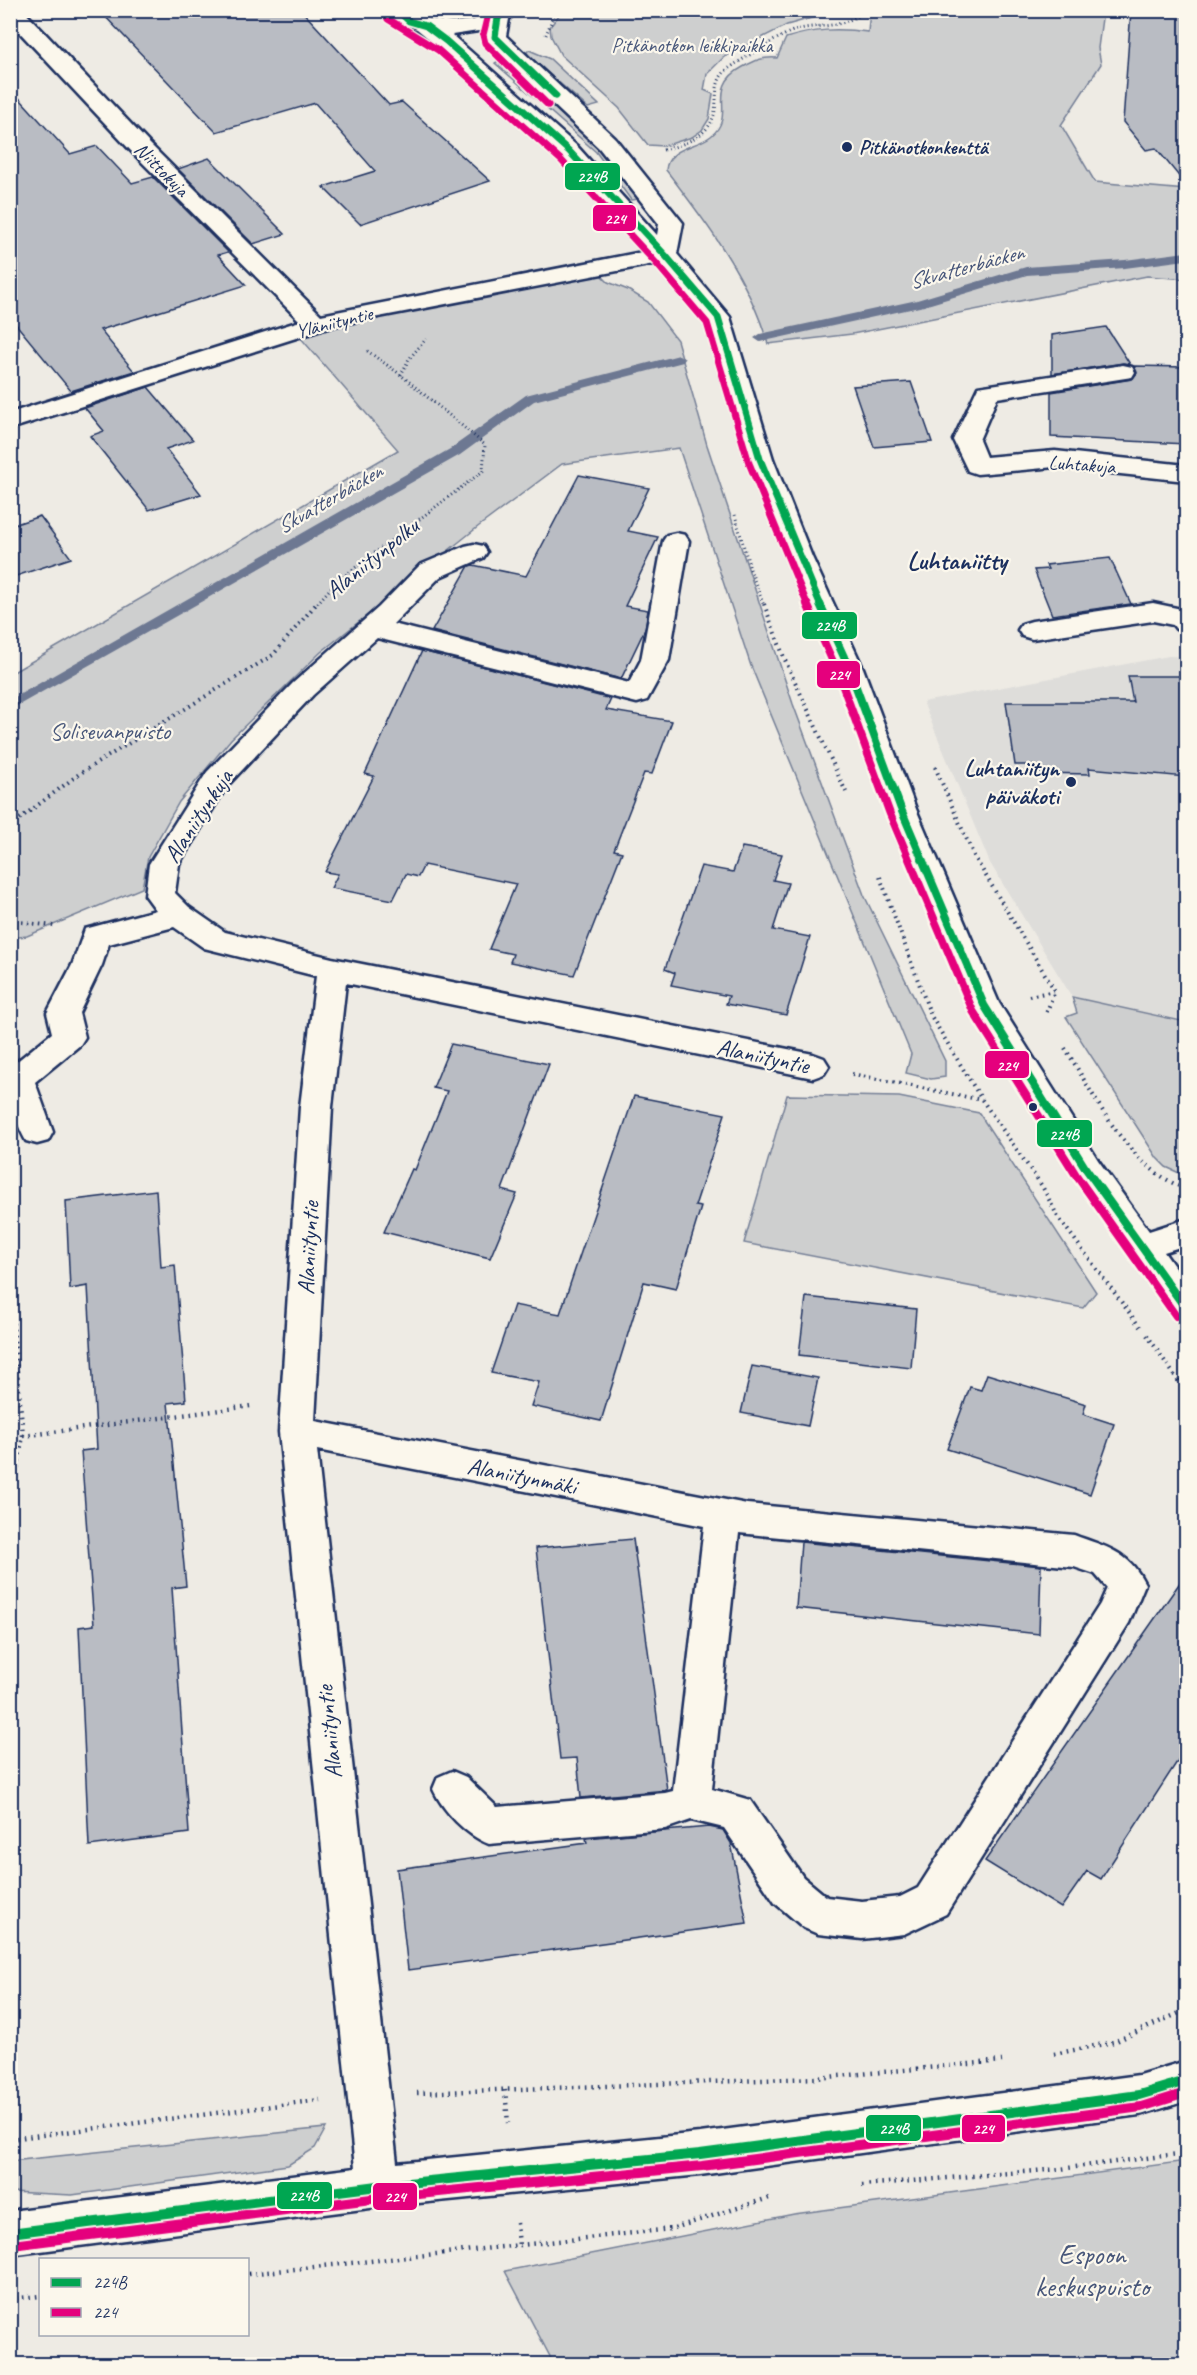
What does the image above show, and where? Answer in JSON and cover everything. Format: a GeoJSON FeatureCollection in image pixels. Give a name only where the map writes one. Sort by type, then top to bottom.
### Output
{"type":"FeatureCollection","features":[{"type":"Feature","properties":{"kind":"street","name":"Niittokuja"},"geometry":{"type":"LineString","coordinates":[[11,10],[140,147],[324,322]]}},
{"type":"Feature","properties":{"kind":"street"},"geometry":{"type":"LineString","coordinates":[[396,10],[409,21],[426,26],[462,28],[502,14]]}},
{"type":"Feature","properties":{"kind":"street"},"geometry":{"type":"LineString","coordinates":[[502,14],[495,37],[608,143],[671,223],[665,255]]}},
{"type":"Feature","properties":{"kind":"street"},"geometry":{"type":"LineString","coordinates":[[426,26],[446,40],[569,151],[665,255],[718,317],[760,459],[849,668],[901,809],[984,1005],[1086,1169],[1144,1246],[1186,1309]]}},
{"type":"Feature","properties":{"kind":"street","name":"Yläniityntie"},"geometry":{"type":"LineString","coordinates":[[16,412],[324,322],[665,255]]}},
{"type":"Feature","properties":{"kind":"street","name":"Luhtakuja"},"geometry":{"type":"LineString","coordinates":[[1123,372],[987,392],[966,440],[977,466],[1055,459],[1186,473]]}},
{"type":"Feature","properties":{"kind":"street"},"geometry":{"type":"LineString","coordinates":[[381,620],[637,694],[656,660],[676,541]]}},
{"type":"Feature","properties":{"kind":"street","name":"Alaniitynkuja"},"geometry":{"type":"LineString","coordinates":[[332,969],[215,940],[178,915],[160,895],[164,864],[217,779],[303,689],[381,620],[430,571],[474,552]]}},
{"type":"Feature","properties":{"kind":"street"},"geometry":{"type":"LineString","coordinates":[[1032,630],[1153,612],[1182,618],[1186,623]]}},
{"type":"Feature","properties":{"kind":"street"},"geometry":{"type":"LineString","coordinates":[[37,1132],[18,1078],[69,1037],[63,1013],[87,965],[96,937],[178,915]]}},
{"type":"Feature","properties":{"kind":"street","name":"Alaniityntie"},"geometry":{"type":"LineString","coordinates":[[378,2186],[297,1432],[316,1107],[332,969],[813,1066]]}},
{"type":"Feature","properties":{"kind":"street"},"geometry":{"type":"LineString","coordinates":[[1144,1246],[1186,1232]]}},
{"type":"Feature","properties":{"kind":"street","name":"Alaniitynmäki"},"geometry":{"type":"LineString","coordinates":[[297,1432],[735,1517],[1074,1551],[1108,1563],[1127,1584],[1116,1612],[932,1901],[913,1911],[904,1915],[862,1920],[818,1915],[789,1890],[736,1813],[691,1802]]}},
{"type":"Feature","properties":{"kind":"street"},"geometry":{"type":"LineString","coordinates":[[452,1789],[489,1826],[664,1811],[691,1802],[735,1517]]}},
{"type":"Feature","properties":{"kind":"street"},"geometry":{"type":"LineString","coordinates":[[10,2233],[378,2186],[700,2154],[1139,2095],[1186,2080]]}},
{"type":"Feature","properties":{"kind":"path"},"geometry":{"type":"LineString","coordinates":[[545,36],[556,10]]}},
{"type":"Feature","properties":{"kind":"path"},"geometry":{"type":"LineString","coordinates":[[655,152],[676,147],[706,132],[714,122],[718,80],[726,70],[794,30],[850,21],[858,16],[859,10]]}},
{"type":"Feature","properties":{"kind":"path","name":"Alaniitynpolku"},"geometry":{"type":"LineString","coordinates":[[10,826],[79,774],[273,655],[336,583],[483,471],[485,445],[401,375],[324,322]]}},
{"type":"Feature","properties":{"kind":"path","name":"Alaniityntie"},"geometry":{"type":"LineString","coordinates":[[813,1066],[982,1100]]}},
{"type":"Feature","properties":{"kind":"path"},"geometry":{"type":"LineString","coordinates":[[10,1287],[23,1436],[10,1506]]}},
{"type":"Feature","properties":{"kind":"path"},"geometry":{"type":"LineString","coordinates":[[23,1436],[253,1406]]}},
{"type":"Feature","properties":{"kind":"path"},"geometry":{"type":"LineString","coordinates":[[1047,2055],[1114,2042],[1186,2010]]}},
{"type":"Feature","properties":{"kind":"path"},"geometry":{"type":"LineString","coordinates":[[10,2139],[369,2094],[817,2078],[1013,2060]]}},
{"type":"Feature","properties":{"kind":"path"},"geometry":{"type":"LineString","coordinates":[[860,2185],[1060,2169],[1186,2153]]}},
{"type":"Feature","properties":{"kind":"path"},"geometry":{"type":"LineString","coordinates":[[249,2274],[671,2229],[778,2195]]}},
{"type":"Feature","properties":{"kind":"path"},"geometry":{"type":"LineString","coordinates":[[10,2299],[39,2296]]}},
{"type":"Feature","properties":{"kind":"shaded area","name":"Luhtaniityn päiväkoti"},"geometry":{"type":"Polygon","coordinates":[[[1169,656],[1186,657],[1186,1022],[1072,997],[990,863],[923,702],[1169,656]]]}},
{"type":"Feature","properties":{"kind":"green space","name":"Pitkänotkon leikkipaikka"},"geometry":{"type":"Polygon","coordinates":[[[562,11],[836,11],[787,25],[724,57],[707,74],[704,90],[713,94],[709,119],[702,130],[692,137],[664,146],[648,145],[619,108],[561,55],[551,36],[550,27],[562,11]]]}},
{"type":"Feature","properties":{"kind":"green space"},"geometry":{"type":"Polygon","coordinates":[[[870,11],[1103,11],[1098,48],[1101,64],[1061,125],[1095,182],[1186,190],[1186,279],[1147,276],[852,334],[768,344],[760,320],[738,274],[697,210],[666,170],[668,162],[677,152],[705,140],[719,128],[725,84],[732,75],[756,61],[777,58],[786,38],[826,30],[868,32],[870,11]]]}},
{"type":"Feature","properties":{"kind":"green space"},"geometry":{"type":"Polygon","coordinates":[[[529,50],[550,59],[599,105],[588,108],[529,56],[527,52],[529,50]]]}},
{"type":"Feature","properties":{"kind":"green space"},"geometry":{"type":"Polygon","coordinates":[[[506,60],[605,147],[641,199],[631,200],[596,152],[495,63],[506,60]]]}},
{"type":"Feature","properties":{"kind":"green space"},"geometry":{"type":"Polygon","coordinates":[[[467,70],[574,159],[563,163],[462,77],[467,70]]]}},
{"type":"Feature","properties":{"kind":"green space","name":"Solisevanpuisto"},"geometry":{"type":"Polygon","coordinates":[[[601,275],[608,282],[648,302],[677,340],[707,445],[793,704],[864,895],[945,1061],[945,1077],[931,1079],[906,1073],[911,1054],[751,666],[679,448],[562,464],[479,526],[321,652],[231,739],[179,802],[148,857],[142,888],[27,936],[11,938],[10,674],[398,450],[299,336],[404,312],[601,275]]]}},
{"type":"Feature","properties":{"kind":"green space"},"geometry":{"type":"Polygon","coordinates":[[[1072,997],[1186,1022],[1186,1176],[1166,1167],[1157,1158],[1066,1017],[1077,1013],[1072,997]]]}},
{"type":"Feature","properties":{"kind":"green space"},"geometry":{"type":"Polygon","coordinates":[[[787,1095],[899,1097],[979,1113],[1096,1292],[1083,1308],[744,1243],[787,1095]]]}},
{"type":"Feature","properties":{"kind":"green space"},"geometry":{"type":"Polygon","coordinates":[[[326,2128],[315,2148],[288,2165],[72,2195],[11,2192],[11,2161],[326,2128]]]}},
{"type":"Feature","properties":{"kind":"green space","name":"Espoon keskuspuisto"},"geometry":{"type":"Polygon","coordinates":[[[1186,2161],[1186,2364],[554,2364],[505,2271],[794,2214],[1186,2161]]]}},
{"type":"Feature","properties":{"kind":"building"},"geometry":{"type":"Polygon","coordinates":[[[99,10],[301,10],[389,105],[402,102],[490,181],[360,224],[323,187],[375,171],[315,103],[216,132],[99,10]]]}},
{"type":"Feature","properties":{"kind":"building"},"geometry":{"type":"Polygon","coordinates":[[[1131,10],[1186,10],[1186,185],[1156,148],[1146,150],[1123,122],[1131,10]]]}},
{"type":"Feature","properties":{"kind":"building"},"geometry":{"type":"Polygon","coordinates":[[[10,88],[70,154],[97,146],[132,183],[153,177],[228,252],[218,255],[246,285],[100,330],[134,371],[71,391],[10,317],[10,88]]]}},
{"type":"Feature","properties":{"kind":"building"},"geometry":{"type":"Polygon","coordinates":[[[209,158],[285,234],[253,244],[178,169],[209,158]]]}},
{"type":"Feature","properties":{"kind":"building"},"geometry":{"type":"Polygon","coordinates":[[[1106,327],[1130,364],[1123,363],[1052,374],[1052,335],[1106,327]]]}},
{"type":"Feature","properties":{"kind":"building"},"geometry":{"type":"Polygon","coordinates":[[[1134,366],[1186,367],[1186,444],[1051,437],[1051,392],[1132,379],[1137,373],[1134,366]]]}},
{"type":"Feature","properties":{"kind":"building"},"geometry":{"type":"Polygon","coordinates":[[[911,382],[932,442],[874,447],[853,386],[911,382]]]}},
{"type":"Feature","properties":{"kind":"building"},"geometry":{"type":"Polygon","coordinates":[[[148,387],[193,440],[166,449],[201,494],[149,510],[90,436],[104,431],[85,408],[148,387]]]}},
{"type":"Feature","properties":{"kind":"building"},"geometry":{"type":"Polygon","coordinates":[[[579,475],[649,488],[628,531],[658,537],[625,606],[648,610],[645,629],[621,679],[432,631],[469,566],[526,576],[579,475]]]}},
{"type":"Feature","properties":{"kind":"building"},"geometry":{"type":"Polygon","coordinates":[[[40,516],[71,558],[10,578],[10,526],[40,516]]]}},
{"type":"Feature","properties":{"kind":"building"},"geometry":{"type":"Polygon","coordinates":[[[1110,558],[1131,604],[1052,615],[1034,570],[1048,569],[1046,565],[1110,558]]]}},
{"type":"Feature","properties":{"kind":"building"},"geometry":{"type":"Polygon","coordinates":[[[422,651],[611,699],[606,710],[672,721],[652,774],[644,773],[614,850],[622,852],[574,975],[510,962],[513,954],[489,949],[516,884],[424,865],[418,877],[406,874],[393,900],[331,888],[338,874],[325,872],[374,776],[365,774],[422,651]]]}},
{"type":"Feature","properties":{"kind":"building"},"geometry":{"type":"Polygon","coordinates":[[[1128,676],[1186,676],[1186,777],[1089,768],[1090,774],[1038,773],[1034,765],[1015,765],[1006,702],[1133,702],[1128,676]]]}},
{"type":"Feature","properties":{"kind":"building"},"geometry":{"type":"Polygon","coordinates":[[[742,847],[782,854],[773,880],[788,883],[773,930],[810,937],[786,1015],[726,1004],[729,996],[671,985],[675,973],[665,969],[701,866],[733,872],[742,847]]]}},
{"type":"Feature","properties":{"kind":"building"},"geometry":{"type":"Polygon","coordinates":[[[451,1044],[549,1064],[502,1190],[517,1194],[490,1258],[384,1232],[412,1169],[415,1170],[447,1091],[433,1088],[451,1044]]]}},
{"type":"Feature","properties":{"kind":"building"},"geometry":{"type":"Polygon","coordinates":[[[634,1096],[725,1114],[695,1206],[701,1207],[676,1289],[644,1282],[601,1421],[531,1406],[539,1382],[491,1373],[514,1305],[560,1314],[634,1096]]]}},
{"type":"Feature","properties":{"kind":"building"},"geometry":{"type":"Polygon","coordinates":[[[156,1190],[161,1267],[175,1265],[186,1401],[168,1403],[186,1586],[172,1588],[189,1833],[89,1846],[79,1627],[94,1625],[81,1451],[97,1449],[88,1286],[70,1289],[66,1201],[156,1190]]]}},
{"type":"Feature","properties":{"kind":"building"},"geometry":{"type":"Polygon","coordinates":[[[806,1297],[916,1309],[911,1368],[799,1355],[806,1297]]]}},
{"type":"Feature","properties":{"kind":"building"},"geometry":{"type":"Polygon","coordinates":[[[752,1366],[818,1378],[808,1426],[741,1413],[752,1366]]]}},
{"type":"Feature","properties":{"kind":"building"},"geometry":{"type":"Polygon","coordinates":[[[987,1374],[1086,1404],[1083,1414],[1114,1424],[1090,1494],[947,1449],[970,1387],[981,1390],[987,1374]]]}},
{"type":"Feature","properties":{"kind":"building"},"geometry":{"type":"Polygon","coordinates":[[[633,1539],[667,1790],[581,1798],[577,1758],[560,1759],[536,1548],[633,1539]]]}},
{"type":"Feature","properties":{"kind":"building"},"geometry":{"type":"Polygon","coordinates":[[[801,1542],[1041,1566],[1039,1634],[796,1608],[801,1542]]]}},
{"type":"Feature","properties":{"kind":"building"},"geometry":{"type":"Polygon","coordinates":[[[1186,1574],[1186,1748],[1101,1879],[1087,1871],[1061,1908],[985,1861],[1186,1574]]]}},
{"type":"Feature","properties":{"kind":"building"},"geometry":{"type":"Polygon","coordinates":[[[709,1827],[723,1830],[731,1843],[747,1923],[408,1970],[397,1869],[587,1843],[586,1838],[709,1827]]]}},
{"type":"Feature","properties":{"kind":"waterway","name":"Skvatterbäcken"},"geometry":{"type":"LineString","coordinates":[[760,338],[920,303],[1026,271],[1125,264],[1186,256]]}},
{"type":"Feature","properties":{"kind":"waterway","name":"Skvatterbäcken"},"geometry":{"type":"LineString","coordinates":[[10,706],[455,452],[530,398],[679,359]]}},
{"type":"Feature","properties":{"kind":"transit line","name":"224B"},"geometry":{"type":"LineString","coordinates":[[397,10],[409,21],[426,26],[446,41],[569,151],[665,255],[718,317],[760,459],[799,557],[849,668],[901,809],[984,1005],[1086,1169],[1186,1309]]}},
{"type":"Feature","properties":{"kind":"transit line","name":"224"},"geometry":{"type":"LineString","coordinates":[[489,10],[483,35],[485,43],[548,105]]}},
{"type":"Feature","properties":{"kind":"transit line","name":"224B"},"geometry":{"type":"LineString","coordinates":[[506,10],[498,18],[495,37],[556,96]]}},
{"type":"Feature","properties":{"kind":"transit line","name":"224"},"geometry":{"type":"LineString","coordinates":[[388,19],[438,50],[561,160],[656,263],[707,323],[749,463],[788,562],[838,673],[890,814],[973,1011],[1076,1175],[1176,1316]]}},
{"type":"Feature","properties":{"kind":"transit line","name":"224B"},"geometry":{"type":"LineString","coordinates":[[10,2233],[378,2186],[700,2154],[1139,2095],[1186,2081]]}},
{"type":"Feature","properties":{"kind":"transit line","name":"224"},"geometry":{"type":"LineString","coordinates":[[12,2245],[379,2198],[702,2166],[1141,2107],[1186,2093]]}},
{"type":"Feature","properties":{"kind":"place","name":"Pitkänotkonkenttä"},"geometry":{"type":"Point","coordinates":[847,147]}},
{"type":"Feature","properties":{"kind":"place","name":"Luhtaniityn päiväkoti"},"geometry":{"type":"Point","coordinates":[1071,782]}},
{"type":"Feature","properties":{"kind":"district","name":"Luhtaniitty"},"geometry":{"type":"Point","coordinates":[957,560]}}]}
